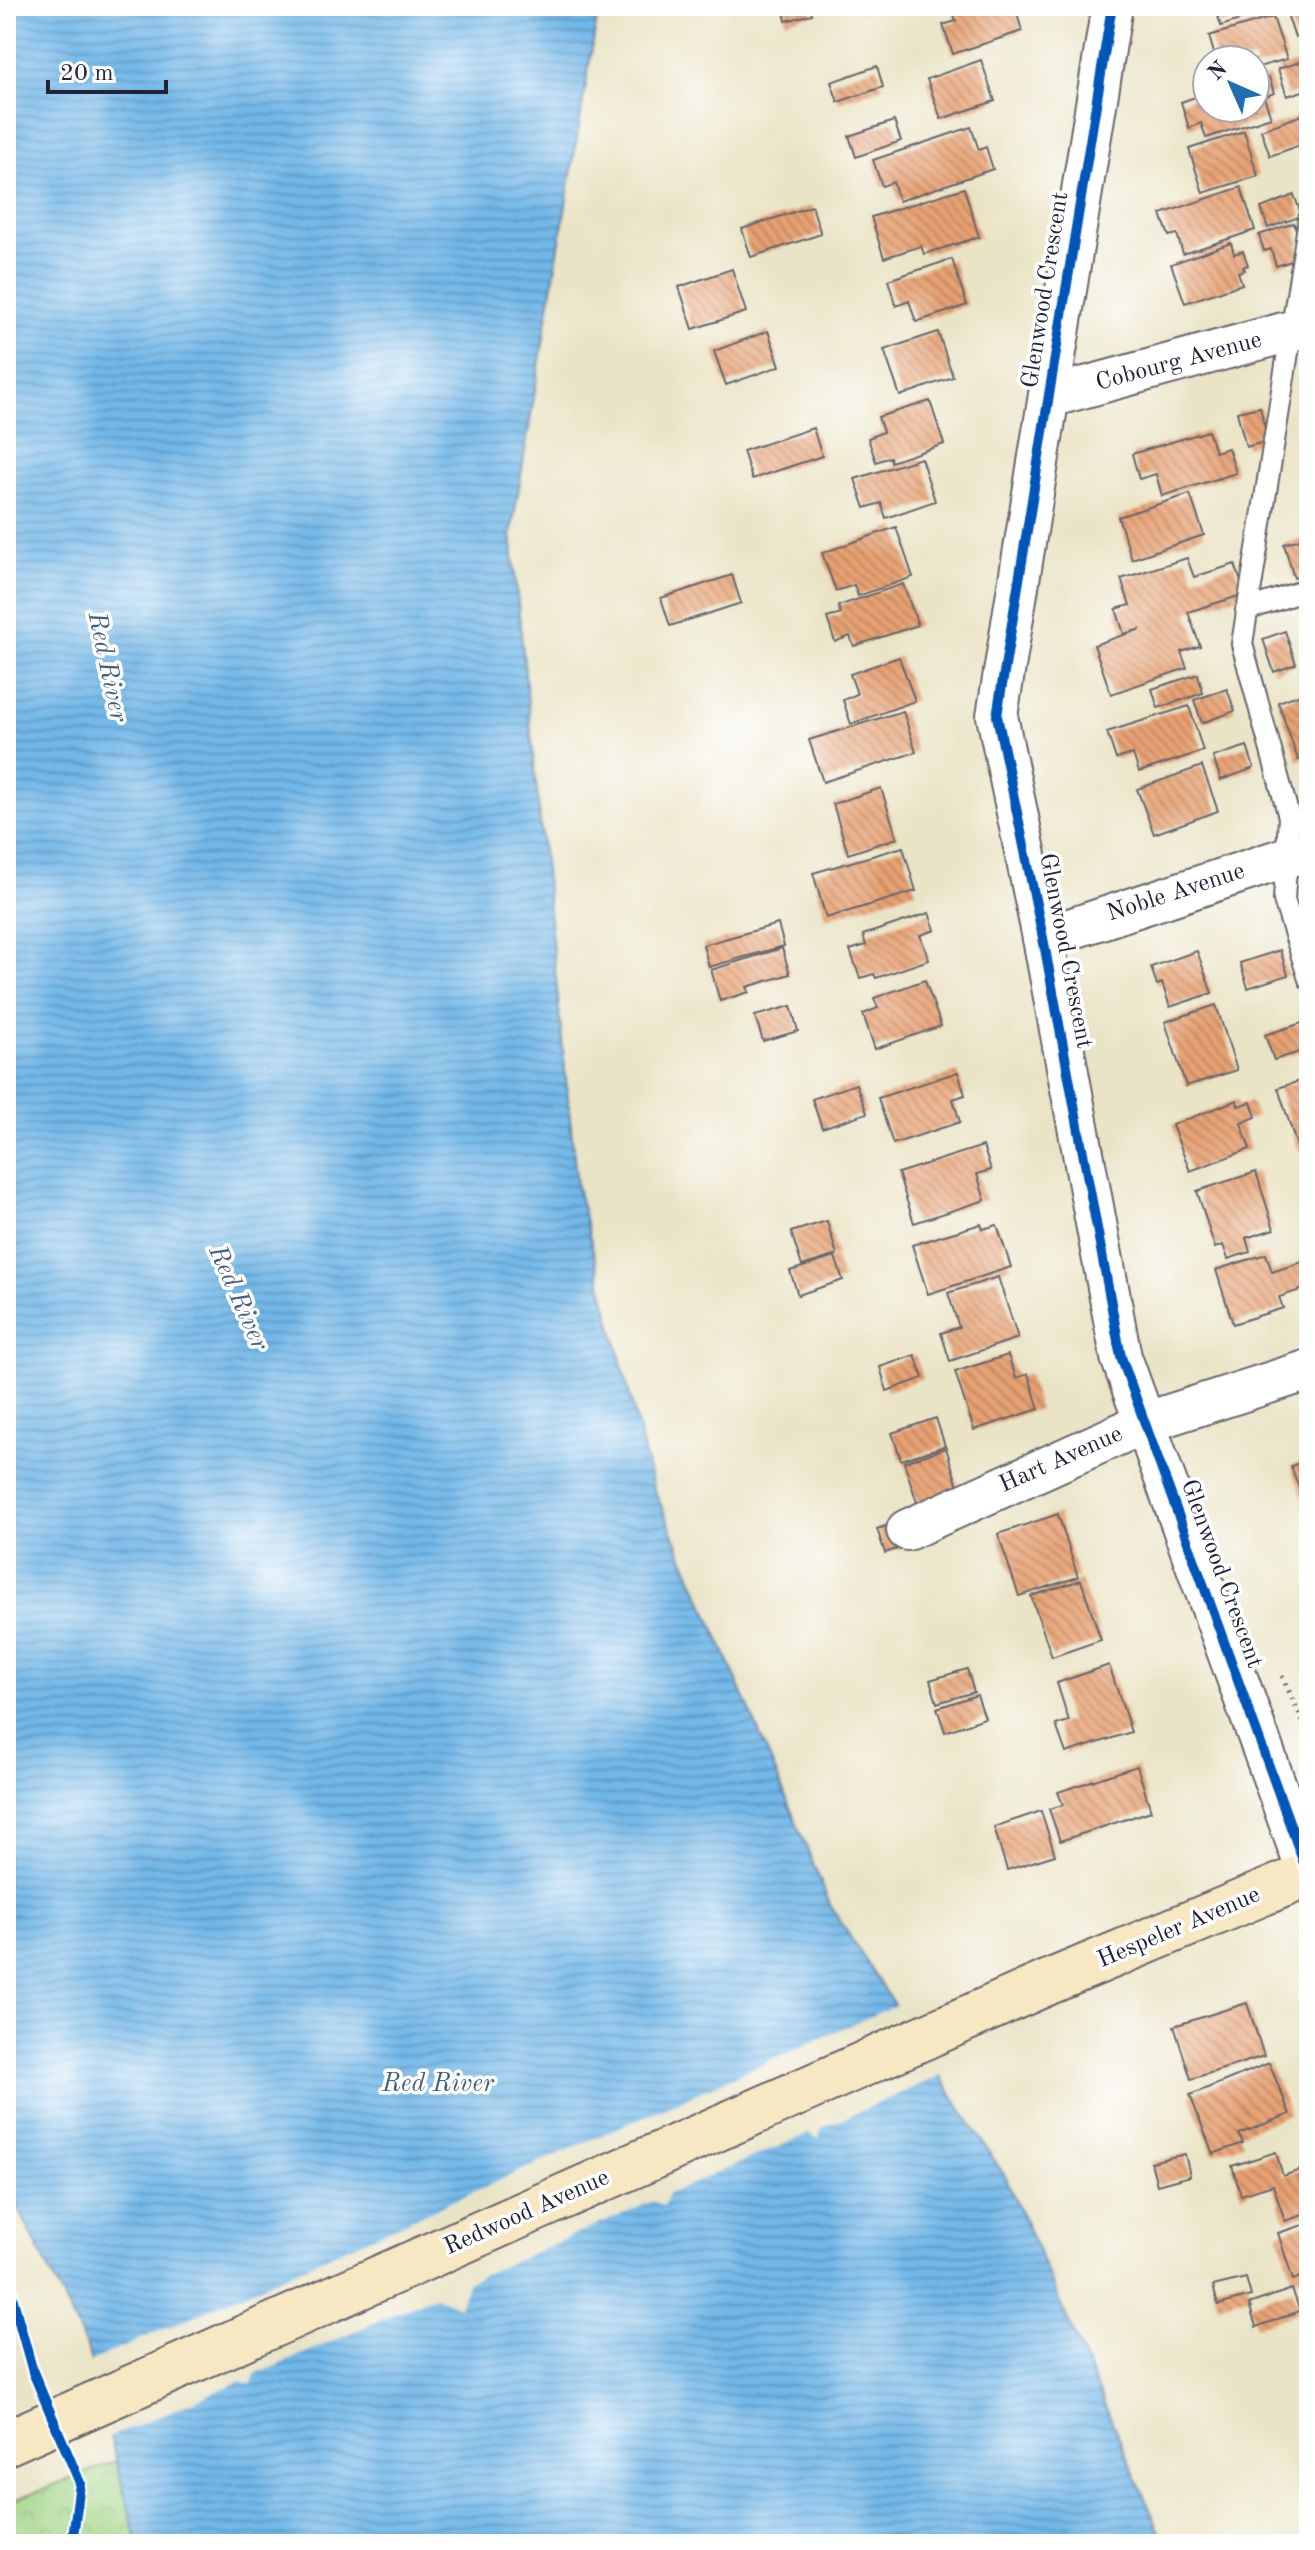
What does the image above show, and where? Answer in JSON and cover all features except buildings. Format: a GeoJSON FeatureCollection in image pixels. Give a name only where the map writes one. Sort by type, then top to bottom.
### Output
{"type":"FeatureCollection","features":[{"type":"Feature","properties":{"kind":"main road","name":"Hespeler Avenue"},"geometry":{"type":"LineString","coordinates":[[1049,1982],[1309,1875]]}},
{"type":"Feature","properties":{"kind":"main road","name":"Redwood Avenue"},"geometry":{"type":"LineString","coordinates":[[6,2443],[1049,1982]]}},
{"type":"Feature","properties":{"kind":"street","name":"Glenwood Crescent"},"geometry":{"type":"LineString","coordinates":[[1112,6],[997,716],[1043,938],[1121,1357],[1309,1875]]}},
{"type":"Feature","properties":{"kind":"street","name":"Cobourg Avenue"},"geometry":{"type":"LineString","coordinates":[[1049,397],[1300,329]]}},
{"type":"Feature","properties":{"kind":"street","name":"Noble Avenue"},"geometry":{"type":"LineString","coordinates":[[1043,938],[1298,853]]}},
{"type":"Feature","properties":{"kind":"street","name":"Hart Avenue"},"geometry":{"type":"LineString","coordinates":[[907,1530],[1144,1423],[1309,1370]]}},
{"type":"Feature","properties":{"kind":"lane"},"geometry":{"type":"LineString","coordinates":[[1309,219],[1300,329],[1242,644],[1298,853],[1284,900],[1309,979]]}},
{"type":"Feature","properties":{"kind":"lane"},"geometry":{"type":"LineString","coordinates":[[1246,610],[1309,589]]}},
{"type":"Feature","properties":{"kind":"path"},"geometry":{"type":"LineString","coordinates":[[1279,1671],[1309,1735]]}},
{"type":"Feature","properties":{"kind":"green space"},"geometry":{"type":"Polygon","coordinates":[[[116,2461],[138,2544],[6,2544],[6,2503],[116,2461]]]}},
{"type":"Feature","properties":{"kind":"water","name":"Red River"},"geometry":{"type":"Polygon","coordinates":[[[6,6],[599,6],[511,535],[577,1187],[653,1487],[831,1907],[1006,2178],[1165,2544],[138,2544],[87,2347],[6,2183],[6,6]]]}},
{"type":"Feature","properties":{"kind":"pier"},"geometry":{"type":"Polygon","coordinates":[[[898,2004],[944,2074],[822,2128],[819,2138],[808,2134],[668,2194],[663,2206],[653,2201],[468,2281],[459,2306],[435,2296],[255,2375],[251,2385],[240,2381],[106,2439],[87,2363],[898,2004]]]}},
{"type":"Feature","properties":{"kind":"cycle path"},"geometry":{"type":"LineString","coordinates":[[1112,6],[997,716],[1043,938],[1121,1357],[1309,1877]]}},
{"type":"Feature","properties":{"kind":"cycle path"},"geometry":{"type":"LineString","coordinates":[[6,2275],[33,2372],[80,2483],[72,2544]]}}]}
